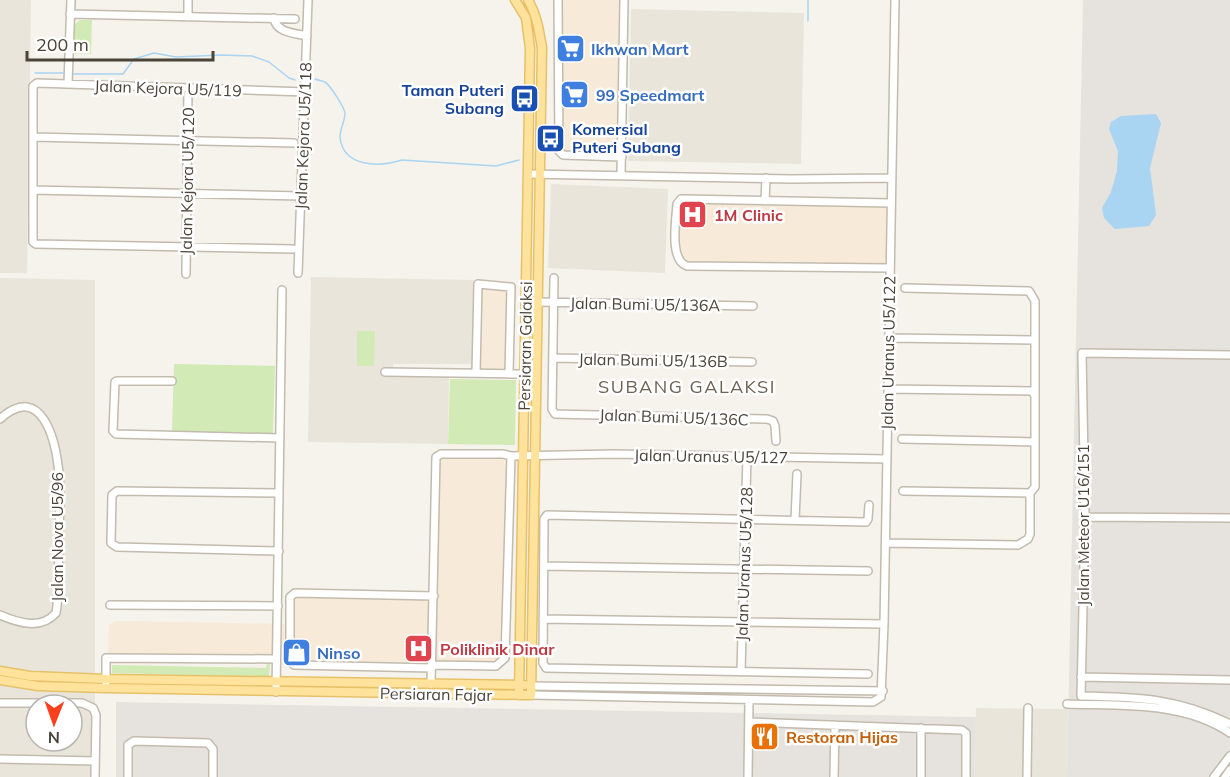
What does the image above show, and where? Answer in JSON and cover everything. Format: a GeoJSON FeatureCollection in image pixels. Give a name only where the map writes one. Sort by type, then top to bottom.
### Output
{"type":"FeatureCollection","features":[{"type":"Feature","properties":{"kind":"main road","name":"Persiaran Galaksi"},"geometry":{"type":"LineString","coordinates":[[515,0],[526,18],[530,48],[519,695]]}},
{"type":"Feature","properties":{"kind":"main road","name":"Persiaran Galaksi"},"geometry":{"type":"LineString","coordinates":[[528,0],[539,27],[542,48],[531,695]]}},
{"type":"Feature","properties":{"kind":"main road"},"geometry":{"type":"LineString","coordinates":[[0,671],[106,683]]}},
{"type":"Feature","properties":{"kind":"main road","name":"Persiaran Fajar"},"geometry":{"type":"LineString","coordinates":[[3,682],[531,695]]}},
{"type":"Feature","properties":{"kind":"main road","name":"Persiaran Fajar"},"geometry":{"type":"LineString","coordinates":[[276,687],[431,684],[531,686]]}},
{"type":"Feature","properties":{"kind":"street"},"geometry":{"type":"LineString","coordinates":[[68,84],[71,0]]}},
{"type":"Feature","properties":{"kind":"street"},"geometry":{"type":"LineString","coordinates":[[188,0],[188,17]]}},
{"type":"Feature","properties":{"kind":"street","name":"Jalan Kejora U5/118"},"geometry":{"type":"LineString","coordinates":[[298,273],[308,0]]}},
{"type":"Feature","properties":{"kind":"street"},"geometry":{"type":"LineString","coordinates":[[558,0],[558,146],[563,155],[622,157]]}},
{"type":"Feature","properties":{"kind":"street"},"geometry":{"type":"LineString","coordinates":[[621,175],[624,0]]}},
{"type":"Feature","properties":{"kind":"street","name":"Jalan Uranus U5/122"},"geometry":{"type":"LineString","coordinates":[[883,691],[895,0]]}},
{"type":"Feature","properties":{"kind":"street"},"geometry":{"type":"LineString","coordinates":[[70,14],[295,19]]}},
{"type":"Feature","properties":{"kind":"street"},"geometry":{"type":"LineString","coordinates":[[274,18],[275,24],[280,28],[307,36]]}},
{"type":"Feature","properties":{"kind":"street","name":"Jalan Kejora U5/119"},"geometry":{"type":"LineString","coordinates":[[33,137],[33,86],[37,83],[304,92]]}},
{"type":"Feature","properties":{"kind":"street","name":"Jalan Kejora U5/120"},"geometry":{"type":"LineString","coordinates":[[186,274],[188,88]]}},
{"type":"Feature","properties":{"kind":"street"},"geometry":{"type":"LineString","coordinates":[[293,249],[36,244],[33,242],[33,137],[294,143]]}},
{"type":"Feature","properties":{"kind":"street"},"geometry":{"type":"LineString","coordinates":[[528,174],[891,178]]}},
{"type":"Feature","properties":{"kind":"street"},"geometry":{"type":"LineString","coordinates":[[765,201],[766,178]]}},
{"type":"Feature","properties":{"kind":"street"},"geometry":{"type":"LineString","coordinates":[[33,190],[301,196]]}},
{"type":"Feature","properties":{"kind":"street"},"geometry":{"type":"LineString","coordinates":[[889,268],[687,266],[682,264],[676,255],[676,204],[681,199],[891,203]]}},
{"type":"Feature","properties":{"kind":"street"},"geometry":{"type":"LineString","coordinates":[[554,278],[554,358]]}},
{"type":"Feature","properties":{"kind":"street"},"geometry":{"type":"LineString","coordinates":[[476,373],[478,284],[511,287],[509,374]]}},
{"type":"Feature","properties":{"kind":"street"},"geometry":{"type":"LineString","coordinates":[[886,543],[1018,545],[1028,539],[1030,534],[1030,493],[1035,487],[1033,394],[1035,301],[1029,291],[905,288]]}},
{"type":"Feature","properties":{"kind":"street"},"geometry":{"type":"LineString","coordinates":[[276,687],[282,290]]}},
{"type":"Feature","properties":{"kind":"street","name":"Jalan Bumi U5/136A"},"geometry":{"type":"LineString","coordinates":[[537,302],[753,306]]}},
{"type":"Feature","properties":{"kind":"street"},"geometry":{"type":"LineString","coordinates":[[889,338],[1035,340]]}},
{"type":"Feature","properties":{"kind":"street","name":"Jalan Meteor U16/151"},"geometry":{"type":"LineString","coordinates":[[1230,355],[1082,353],[1085,517],[1081,696],[1156,699],[1188,706],[1230,724]]}},
{"type":"Feature","properties":{"kind":"street","name":"Jalan Bumi U5/136B"},"geometry":{"type":"LineString","coordinates":[[554,358],[752,362]]}},
{"type":"Feature","properties":{"kind":"street","name":"Jalan Bumi U5/136C"},"geometry":{"type":"LineString","coordinates":[[554,358],[552,409],[555,414],[767,419],[773,421],[776,426],[776,441]]}},
{"type":"Feature","properties":{"kind":"street"},"geometry":{"type":"LineString","coordinates":[[385,372],[536,374]]}},
{"type":"Feature","properties":{"kind":"street"},"geometry":{"type":"LineString","coordinates":[[172,381],[115,382],[113,431],[119,435],[280,438]]}},
{"type":"Feature","properties":{"kind":"street"},"geometry":{"type":"LineString","coordinates":[[888,389],[1033,394]]}},
{"type":"Feature","properties":{"kind":"street","name":"Jalan Nova U5/96"},"geometry":{"type":"LineString","coordinates":[[0,419],[17,407],[32,408],[37,411],[45,421],[54,443],[59,475],[57,613],[50,620],[33,624],[0,615]]}},
{"type":"Feature","properties":{"kind":"street"},"geometry":{"type":"LineString","coordinates":[[902,439],[1035,442]]}},
{"type":"Feature","properties":{"kind":"street","name":"Jalan Uranus U5/127"},"geometry":{"type":"LineString","coordinates":[[434,596],[436,457],[441,454],[535,456],[614,454],[887,459]]}},
{"type":"Feature","properties":{"kind":"street"},"geometry":{"type":"LineString","coordinates":[[431,684],[432,666],[434,596],[295,593],[290,597],[290,661],[294,665],[432,666],[496,666],[505,658],[511,456]]}},
{"type":"Feature","properties":{"kind":"street","name":"Jalan Uranus U5/128"},"geometry":{"type":"LineString","coordinates":[[741,672],[747,456]]}},
{"type":"Feature","properties":{"kind":"street"},"geometry":{"type":"LineString","coordinates":[[795,520],[797,474]]}},
{"type":"Feature","properties":{"kind":"street"},"geometry":{"type":"LineString","coordinates":[[279,493],[117,491],[112,495],[111,519],[111,543],[117,547],[279,550]]}},
{"type":"Feature","properties":{"kind":"street"},"geometry":{"type":"LineString","coordinates":[[903,492],[1030,493]]}},
{"type":"Feature","properties":{"kind":"street"},"geometry":{"type":"LineString","coordinates":[[868,505],[866,522],[545,517],[543,619],[543,663],[546,668],[868,674]]}},
{"type":"Feature","properties":{"kind":"street"},"geometry":{"type":"LineString","coordinates":[[1085,517],[1230,518]]}},
{"type":"Feature","properties":{"kind":"street"},"geometry":{"type":"LineString","coordinates":[[544,566],[868,571]]}},
{"type":"Feature","properties":{"kind":"street"},"geometry":{"type":"LineString","coordinates":[[110,605],[278,606]]}},
{"type":"Feature","properties":{"kind":"street"},"geometry":{"type":"LineString","coordinates":[[543,619],[884,624]]}},
{"type":"Feature","properties":{"kind":"street"},"geometry":{"type":"LineString","coordinates":[[106,683],[106,658],[276,659]]}},
{"type":"Feature","properties":{"kind":"street"},"geometry":{"type":"LineString","coordinates":[[1082,677],[1230,680]]}},
{"type":"Feature","properties":{"kind":"street","name":"Persiaran Fajar"},"geometry":{"type":"LineString","coordinates":[[531,686],[883,691],[881,697],[873,702],[531,695]]}},
{"type":"Feature","properties":{"kind":"street"},"geometry":{"type":"LineString","coordinates":[[677,688],[738,693],[749,700]]}},
{"type":"Feature","properties":{"kind":"street"},"geometry":{"type":"LineString","coordinates":[[748,777],[750,696],[818,690]]}},
{"type":"Feature","properties":{"kind":"street"},"geometry":{"type":"LineString","coordinates":[[0,703],[82,703],[93,708],[96,715],[94,777]]}},
{"type":"Feature","properties":{"kind":"street"},"geometry":{"type":"LineString","coordinates":[[1067,704],[1154,708],[1178,712],[1199,718],[1230,732]]}},
{"type":"Feature","properties":{"kind":"street"},"geometry":{"type":"LineString","coordinates":[[1027,777],[1028,708]]}},
{"type":"Feature","properties":{"kind":"street"},"geometry":{"type":"LineString","coordinates":[[748,722],[962,730],[966,733],[966,777]]}},
{"type":"Feature","properties":{"kind":"street"},"geometry":{"type":"LineString","coordinates":[[834,725],[834,777]]}},
{"type":"Feature","properties":{"kind":"street"},"geometry":{"type":"LineString","coordinates":[[921,728],[921,777]]}},
{"type":"Feature","properties":{"kind":"street"},"geometry":{"type":"LineString","coordinates":[[128,777],[128,745],[134,741],[208,744],[213,749],[213,776]]}},
{"type":"Feature","properties":{"kind":"street"},"geometry":{"type":"LineString","coordinates":[[1214,777],[1230,756]]}},
{"type":"Feature","properties":{"kind":"street"},"geometry":{"type":"LineString","coordinates":[[0,759],[95,761]]}},
{"type":"Feature","properties":{"kind":"street"},"geometry":{"type":"LineString","coordinates":[[1224,777],[1230,770]]}},
{"type":"Feature","properties":{"kind":"shaded area"},"geometry":{"type":"Polygon","coordinates":[[[0,0],[31,0],[27,273],[0,273],[0,0]]]}},
{"type":"Feature","properties":{"kind":"shaded area"},"geometry":{"type":"Polygon","coordinates":[[[561,0],[622,0],[619,154],[566,152],[561,146],[561,0]]]}},
{"type":"Feature","properties":{"kind":"shaded area"},"geometry":{"type":"Polygon","coordinates":[[[1083,0],[1230,0],[1230,777],[1067,777],[1083,0]]]}},
{"type":"Feature","properties":{"kind":"shaded area"},"geometry":{"type":"Polygon","coordinates":[[[631,9],[804,13],[801,164],[628,161],[631,9]]]}},
{"type":"Feature","properties":{"kind":"shaded area"},"geometry":{"type":"Polygon","coordinates":[[[551,184],[668,189],[665,273],[548,268],[551,184]]]}},
{"type":"Feature","properties":{"kind":"shaded area"},"geometry":{"type":"Polygon","coordinates":[[[683,202],[888,206],[886,265],[685,262],[679,255],[679,207],[683,202]]]}},
{"type":"Feature","properties":{"kind":"shaded area"},"geometry":{"type":"Polygon","coordinates":[[[311,277],[474,280],[473,364],[393,364],[393,375],[449,376],[448,444],[308,442],[311,277]]]}},
{"type":"Feature","properties":{"kind":"shaded area"},"geometry":{"type":"Polygon","coordinates":[[[0,278],[95,280],[95,777],[0,777],[0,278]]]}},
{"type":"Feature","properties":{"kind":"shaded area"},"geometry":{"type":"Polygon","coordinates":[[[480,287],[509,289],[507,371],[479,371],[480,287]]]}},
{"type":"Feature","properties":{"kind":"shaded area"},"geometry":{"type":"Polygon","coordinates":[[[442,456],[509,458],[503,657],[495,664],[108,655],[109,625],[115,621],[291,624],[294,595],[435,598],[438,458],[442,456]]]}},
{"type":"Feature","properties":{"kind":"shaded area"},"geometry":{"type":"Polygon","coordinates":[[[116,702],[976,717],[974,777],[116,777],[116,702]]]}},
{"type":"Feature","properties":{"kind":"shaded area"},"geometry":{"type":"Polygon","coordinates":[[[976,708],[1068,709],[1067,777],[974,777],[976,708]]]}},
{"type":"Feature","properties":{"kind":"green space"},"geometry":{"type":"Polygon","coordinates":[[[80,20],[92,20],[91,54],[74,54],[74,25],[80,20]]]}},
{"type":"Feature","properties":{"kind":"green space"},"geometry":{"type":"Polygon","coordinates":[[[357,331],[375,331],[374,366],[357,366],[357,331]]]}},
{"type":"Feature","properties":{"kind":"green space"},"geometry":{"type":"Polygon","coordinates":[[[174,364],[275,366],[273,434],[172,431],[174,364]]]}},
{"type":"Feature","properties":{"kind":"green space"},"geometry":{"type":"Polygon","coordinates":[[[450,379],[516,380],[515,445],[448,444],[450,379]]]}},
{"type":"Feature","properties":{"kind":"green space"},"geometry":{"type":"Polygon","coordinates":[[[267,664],[270,664],[269,677],[112,673],[112,665],[266,668],[267,664]]]}},
{"type":"Feature","properties":{"kind":"water"},"geometry":{"type":"Polygon","coordinates":[[[1156,114],[1161,123],[1150,168],[1156,215],[1149,226],[1115,229],[1104,218],[1102,208],[1111,192],[1117,171],[1118,151],[1109,129],[1111,122],[1121,116],[1156,114]]]}},
{"type":"Feature","properties":{"kind":"waterway"},"geometry":{"type":"LineString","coordinates":[[808,0],[808,21]]}},
{"type":"Feature","properties":{"kind":"waterway"},"geometry":{"type":"LineString","coordinates":[[73,74],[123,74],[134,59],[154,53],[176,57],[252,56],[269,62],[295,80]]}},
{"type":"Feature","properties":{"kind":"waterway"},"geometry":{"type":"LineString","coordinates":[[35,73],[63,73]]}},
{"type":"Feature","properties":{"kind":"waterway"},"geometry":{"type":"LineString","coordinates":[[315,79],[327,84],[342,106],[345,113],[340,137],[348,155],[355,160],[374,164],[402,160],[496,166],[519,160]]}},
{"type":"Feature","properties":{"kind":"place","name":"Ikhwan Mart"},"geometry":{"type":"Point","coordinates":[570,49]}},
{"type":"Feature","properties":{"kind":"place","name":"99 Speedmart"},"geometry":{"type":"Point","coordinates":[575,95]}},
{"type":"Feature","properties":{"kind":"place","name":"Taman Puteri Subang"},"geometry":{"type":"Point","coordinates":[525,99]}},
{"type":"Feature","properties":{"kind":"place","name":"Komersial Puteri Subang"},"geometry":{"type":"Point","coordinates":[551,138]}},
{"type":"Feature","properties":{"kind":"place","name":"1M Clinic"},"geometry":{"type":"Point","coordinates":[693,215]}},
{"type":"Feature","properties":{"kind":"place","name":"Poliklinik Dinar"},"geometry":{"type":"Point","coordinates":[419,649]}},
{"type":"Feature","properties":{"kind":"place","name":"Ninso"},"geometry":{"type":"Point","coordinates":[296,653]}},
{"type":"Feature","properties":{"kind":"place","name":"Restoran Hijas"},"geometry":{"type":"Point","coordinates":[765,737]}},
{"type":"Feature","properties":{"kind":"district","name":"SUBANG GALAKSI"},"geometry":{"type":"Point","coordinates":[687,387]}}]}
